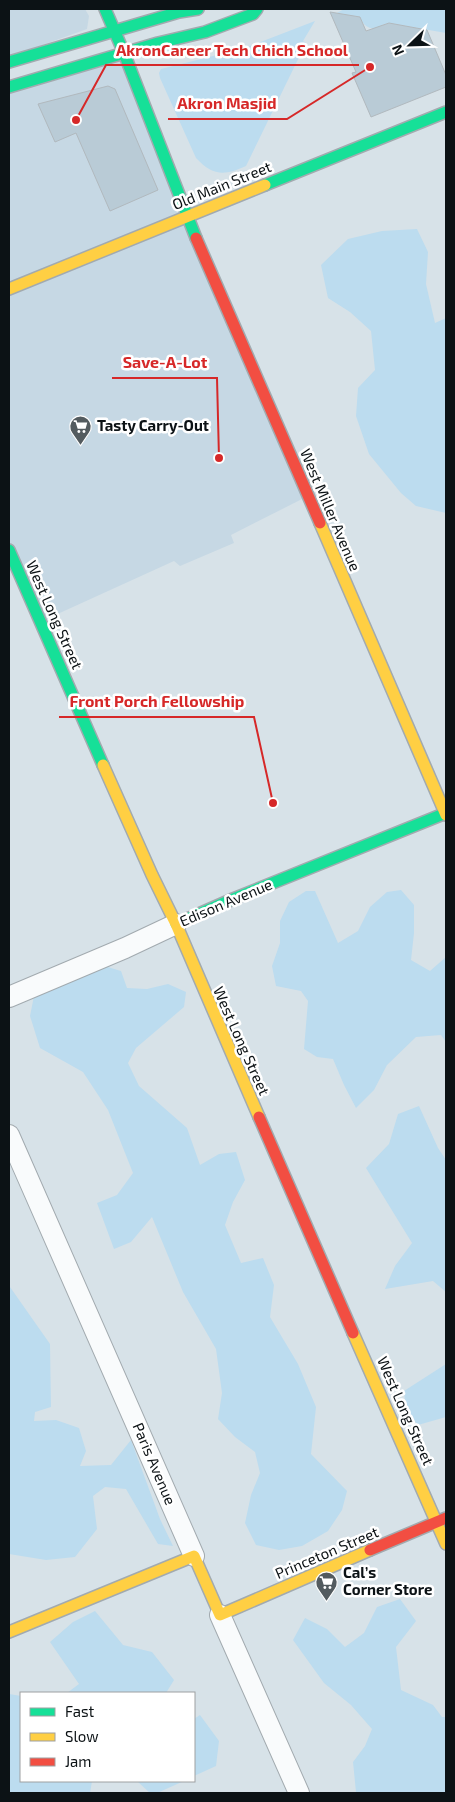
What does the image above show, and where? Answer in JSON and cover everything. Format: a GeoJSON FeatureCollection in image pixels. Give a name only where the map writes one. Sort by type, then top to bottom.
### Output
{"type":"FeatureCollection","features":[{"type":"Feature","properties":{"kind":"street","name":"West Miller Avenue"},"geometry":{"type":"LineString","coordinates":[[105,9],[187,216],[446,814]]}},
{"type":"Feature","properties":{"kind":"street"},"geometry":{"type":"LineString","coordinates":[[9,62],[179,12],[198,9]]}},
{"type":"Feature","properties":{"kind":"street"},"geometry":{"type":"LineString","coordinates":[[9,87],[124,53],[205,32],[253,14],[257,9]]}},
{"type":"Feature","properties":{"kind":"street","name":"Old Main Street"},"geometry":{"type":"LineString","coordinates":[[9,289],[446,112]]}},
{"type":"Feature","properties":{"kind":"street","name":"West Long Street"},"geometry":{"type":"LineString","coordinates":[[9,550],[148,866],[176,924],[205,996],[442,1520],[446,1544]]}},
{"type":"Feature","properties":{"kind":"street","name":"Edison Avenue"},"geometry":{"type":"LineString","coordinates":[[9,997],[125,948],[232,899],[446,814]]}},
{"type":"Feature","properties":{"kind":"street","name":"Paris Avenue"},"geometry":{"type":"LineString","coordinates":[[9,1135],[299,1793]]}},
{"type":"Feature","properties":{"kind":"street","name":"Princeton Street"},"geometry":{"type":"LineString","coordinates":[[220,1615],[442,1520]]}},
{"type":"Feature","properties":{"kind":"street"},"geometry":{"type":"LineString","coordinates":[[9,1632],[194,1556]]}},
{"type":"Feature","properties":{"kind":"shaded area"},"geometry":{"type":"Polygon","coordinates":[[[9,9],[85,9],[89,16],[87,29],[9,57],[9,9]]]}},
{"type":"Feature","properties":{"kind":"shaded area"},"geometry":{"type":"Polygon","coordinates":[[[344,9],[446,9],[446,33],[389,23],[382,25],[385,30],[373,28],[364,24],[360,17],[337,13],[344,9]]]}},
{"type":"Feature","properties":{"kind":"shaded area"},"geometry":{"type":"Polygon","coordinates":[[[315,21],[303,41],[306,43],[246,166],[231,172],[219,173],[202,164],[196,158],[160,78],[159,73],[161,69],[245,48],[315,21]]]}},
{"type":"Feature","properties":{"kind":"shaded area"},"geometry":{"type":"Polygon","coordinates":[[[122,58],[180,213],[9,284],[9,92],[122,58]]]}},
{"type":"Feature","properties":{"kind":"shaded area"},"geometry":{"type":"Polygon","coordinates":[[[187,216],[308,496],[231,535],[234,543],[180,566],[174,561],[40,622],[9,550],[9,289],[187,216]]]}},
{"type":"Feature","properties":{"kind":"shaded area"},"geometry":{"type":"Polygon","coordinates":[[[417,229],[428,252],[426,284],[435,323],[446,318],[446,513],[416,506],[401,493],[369,454],[356,416],[358,388],[375,370],[371,331],[350,312],[328,298],[321,265],[348,239],[382,231],[417,229]]]}},
{"type":"Feature","properties":{"kind":"shaded area"},"geometry":{"type":"Polygon","coordinates":[[[401,890],[414,905],[414,933],[411,960],[430,971],[446,957],[446,1042],[441,1035],[416,1037],[387,1065],[374,1090],[356,1108],[333,1059],[317,1057],[304,1049],[308,1001],[301,991],[276,986],[272,966],[280,943],[280,921],[289,902],[306,891],[315,891],[338,943],[358,931],[370,907],[387,892],[401,890]]]}},
{"type":"Feature","properties":{"kind":"shaded area"},"geometry":{"type":"Polygon","coordinates":[[[101,965],[121,971],[127,988],[147,989],[168,984],[186,992],[184,1007],[136,1048],[128,1063],[139,1086],[187,1128],[200,1165],[219,1154],[236,1152],[245,1180],[233,1202],[225,1225],[241,1263],[263,1258],[274,1285],[270,1317],[298,1364],[316,1407],[311,1454],[347,1491],[342,1510],[328,1531],[302,1546],[279,1550],[256,1545],[245,1523],[251,1495],[260,1473],[255,1452],[235,1437],[218,1419],[222,1393],[216,1349],[183,1292],[152,1217],[131,1242],[114,1249],[97,1203],[117,1195],[133,1173],[108,1110],[83,1072],[40,1048],[30,1016],[34,996],[101,965]]]}},
{"type":"Feature","properties":{"kind":"shaded area"},"geometry":{"type":"Polygon","coordinates":[[[419,1106],[438,1148],[446,1160],[446,1292],[433,1281],[385,1289],[395,1266],[412,1243],[366,1168],[389,1144],[398,1114],[419,1106]]]}},
{"type":"Feature","properties":{"kind":"shaded area"},"geometry":{"type":"Polygon","coordinates":[[[9,1245],[10,1287],[50,1344],[51,1407],[35,1412],[34,1421],[56,1420],[79,1428],[86,1451],[80,1466],[111,1465],[131,1440],[160,1519],[173,1546],[158,1544],[126,1489],[105,1487],[93,1496],[97,1529],[75,1557],[46,1560],[9,1554],[9,1245]]]}},
{"type":"Feature","properties":{"kind":"shaded area"},"geometry":{"type":"Polygon","coordinates":[[[446,1364],[446,1417],[418,1425],[406,1411],[404,1391],[446,1364]]]}},
{"type":"Feature","properties":{"kind":"shaded area"},"geometry":{"type":"Polygon","coordinates":[[[400,1599],[416,1621],[396,1647],[401,1690],[433,1705],[442,1717],[446,1717],[446,1793],[356,1792],[353,1762],[365,1746],[372,1729],[351,1705],[324,1683],[293,1640],[305,1618],[327,1629],[345,1647],[364,1633],[377,1607],[400,1599]]]}},
{"type":"Feature","properties":{"kind":"shaded area"},"geometry":{"type":"Polygon","coordinates":[[[95,1611],[123,1645],[152,1652],[174,1680],[167,1692],[68,1692],[79,1684],[50,1642],[73,1622],[95,1611]]]}},
{"type":"Feature","properties":{"kind":"shaded area"},"geometry":{"type":"Polygon","coordinates":[[[9,1694],[20,1696],[20,1782],[92,1782],[90,1793],[9,1793],[9,1694]]]}},
{"type":"Feature","properties":{"kind":"shaded area"},"geometry":{"type":"Polygon","coordinates":[[[200,1715],[219,1741],[216,1766],[195,1776],[195,1718],[200,1715]]]}},
{"type":"Feature","properties":{"kind":"shaded area"},"geometry":{"type":"Polygon","coordinates":[[[138,1782],[182,1782],[157,1793],[150,1793],[138,1782]]]}},
{"type":"Feature","properties":{"kind":"building"},"geometry":{"type":"Polygon","coordinates":[[[330,12],[360,17],[366,31],[389,23],[427,30],[446,75],[446,87],[371,117],[352,73],[356,72],[330,12]]]}},
{"type":"Feature","properties":{"kind":"building"},"geometry":{"type":"Polygon","coordinates":[[[108,86],[115,89],[158,190],[110,211],[76,133],[55,142],[38,104],[108,86]]]}},
{"type":"Feature","properties":{"kind":"traffic: fast"},"geometry":{"type":"LineString","coordinates":[[105,9],[196,238]]}},
{"type":"Feature","properties":{"kind":"traffic: fast"},"geometry":{"type":"LineString","coordinates":[[9,62],[179,12],[198,9]]}},
{"type":"Feature","properties":{"kind":"traffic: fast"},"geometry":{"type":"LineString","coordinates":[[9,87],[158,43],[205,32],[253,14],[257,9]]}},
{"type":"Feature","properties":{"kind":"traffic: fast"},"geometry":{"type":"LineString","coordinates":[[265,185],[446,112]]}},
{"type":"Feature","properties":{"kind":"traffic: fast"},"geometry":{"type":"LineString","coordinates":[[9,550],[103,765]]}},
{"type":"Feature","properties":{"kind":"traffic: fast"},"geometry":{"type":"LineString","coordinates":[[176,924],[446,813]]}},
{"type":"Feature","properties":{"kind":"traffic: slow"},"geometry":{"type":"LineString","coordinates":[[9,289],[265,185]]}},
{"type":"Feature","properties":{"kind":"traffic: slow"},"geometry":{"type":"LineString","coordinates":[[320,523],[446,815]]}},
{"type":"Feature","properties":{"kind":"traffic: slow"},"geometry":{"type":"LineString","coordinates":[[103,765],[176,924],[259,1117]]}},
{"type":"Feature","properties":{"kind":"traffic: slow"},"geometry":{"type":"LineString","coordinates":[[353,1333],[446,1544]]}},
{"type":"Feature","properties":{"kind":"traffic: slow"},"geometry":{"type":"LineString","coordinates":[[9,1632],[194,1556],[220,1615],[370,1550]]}},
{"type":"Feature","properties":{"kind":"traffic: jam"},"geometry":{"type":"LineString","coordinates":[[196,238],[320,523]]}},
{"type":"Feature","properties":{"kind":"traffic: jam"},"geometry":{"type":"LineString","coordinates":[[259,1117],[353,1333]]}},
{"type":"Feature","properties":{"kind":"traffic: jam"},"geometry":{"type":"LineString","coordinates":[[370,1550],[446,1518]]}},
{"type":"Feature","properties":{"kind":"place","name":"Akron Masjid"},"geometry":{"type":"Point","coordinates":[370,67]}},
{"type":"Feature","properties":{"kind":"place","name":"AkronCareer Tech Chich School"},"geometry":{"type":"Point","coordinates":[76,120]}},
{"type":"Feature","properties":{"kind":"place","name":"Tasty Carry-Out"},"geometry":{"type":"Point","coordinates":[81,445]}},
{"type":"Feature","properties":{"kind":"place","name":"Save-A-Lot"},"geometry":{"type":"Point","coordinates":[219,458]}},
{"type":"Feature","properties":{"kind":"place","name":"Front Porch Fellowship"},"geometry":{"type":"Point","coordinates":[273,803]}},
{"type":"Feature","properties":{"kind":"place","name":"Cal’s Corner Store"},"geometry":{"type":"Point","coordinates":[327,1601]}}]}
